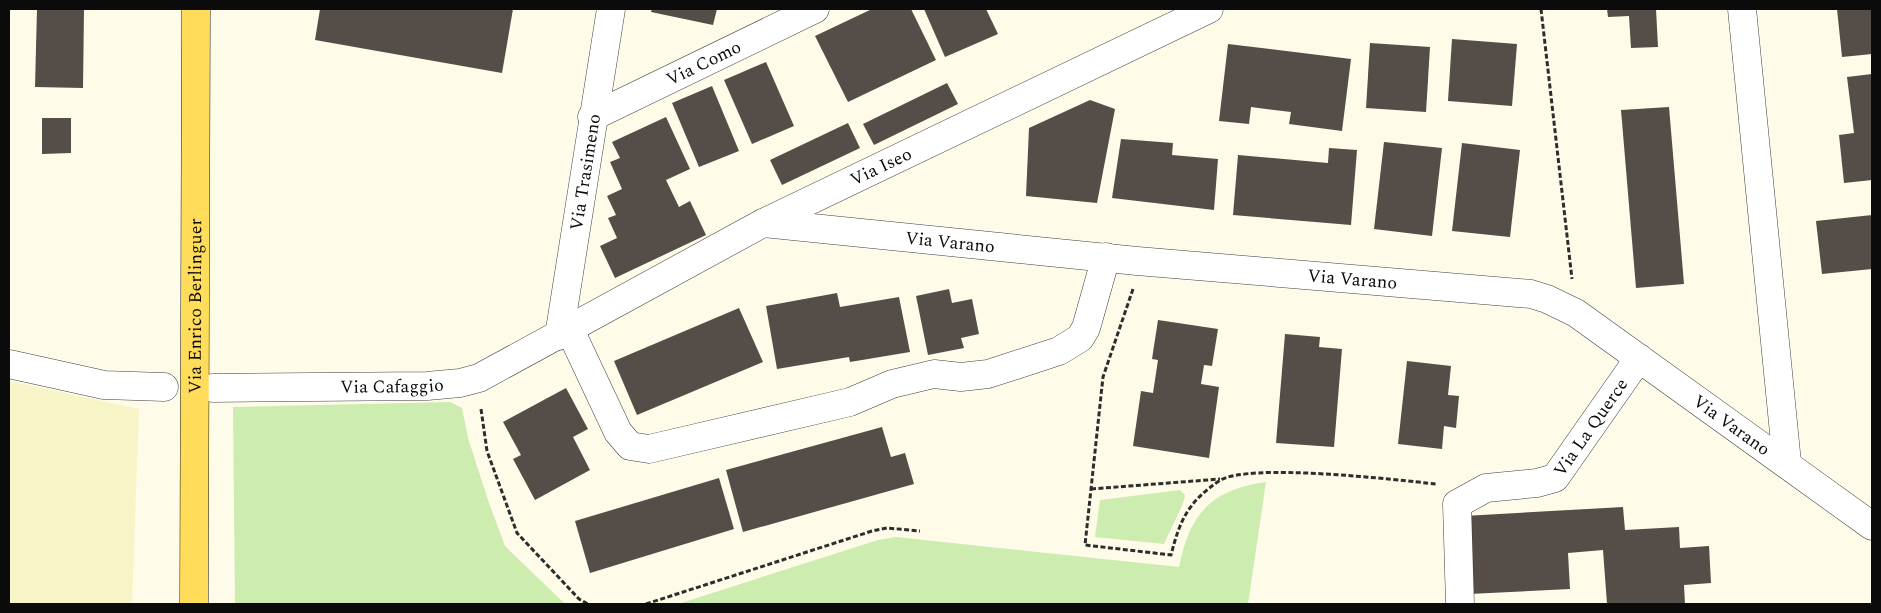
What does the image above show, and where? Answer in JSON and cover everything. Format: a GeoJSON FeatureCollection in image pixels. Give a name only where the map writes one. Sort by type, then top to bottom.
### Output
{"type":"FeatureCollection","features":[{"type":"Feature","properties":{"kind":"main road","name":"Via Enrico Berlinguer"},"geometry":{"type":"LineString","coordinates":[[194,604],[196,9]]}},
{"type":"Feature","properties":{"kind":"street","name":"Via Trasimeno"},"geometry":{"type":"LineString","coordinates":[[564,333],[592,117],[611,9]]}},
{"type":"Feature","properties":{"kind":"street","name":"Via Como"},"geometry":{"type":"LineString","coordinates":[[592,117],[815,9]]}},
{"type":"Feature","properties":{"kind":"street","name":"Via Iseo"},"geometry":{"type":"LineString","coordinates":[[564,333],[763,223],[1209,9]]}},
{"type":"Feature","properties":{"kind":"street"},"geometry":{"type":"LineString","coordinates":[[1742,9],[1787,463]]}},
{"type":"Feature","properties":{"kind":"street","name":"Via Varano"},"geometry":{"type":"LineString","coordinates":[[763,223],[1106,257],[1516,291],[1547,299],[1576,313],[1872,526]]}},
{"type":"Feature","properties":{"kind":"street"},"geometry":{"type":"LineString","coordinates":[[564,333],[612,423],[630,446],[639,450],[660,448],[850,402],[892,384],[934,374],[961,376],[988,374],[1050,355],[1080,338],[1086,328],[1106,257]]}},
{"type":"Feature","properties":{"kind":"street","name":"Via Cafaggio"},"geometry":{"type":"LineString","coordinates":[[213,388],[428,386],[460,383],[479,378],[564,333]]}},
{"type":"Feature","properties":{"kind":"street","name":"Via La Querce"},"geometry":{"type":"LineString","coordinates":[[1460,604],[1457,504],[1486,488],[1537,483],[1556,478],[1639,358]]}},
{"type":"Feature","properties":{"kind":"street"},"geometry":{"type":"LineString","coordinates":[[9,364],[104,385],[164,387]]}},
{"type":"Feature","properties":{"kind":"path"},"geometry":{"type":"LineString","coordinates":[[1541,9],[1576,313]]}},
{"type":"Feature","properties":{"kind":"path"},"geometry":{"type":"LineString","coordinates":[[1135,284],[1103,377],[1085,545],[1171,555],[1178,526],[1191,506],[1221,479]]}},
{"type":"Feature","properties":{"kind":"path"},"geometry":{"type":"LineString","coordinates":[[479,378],[481,414],[487,452],[517,533],[580,599],[588,604]]}},
{"type":"Feature","properties":{"kind":"path"},"geometry":{"type":"LineString","coordinates":[[1091,489],[1221,479],[1256,473],[1326,474],[1442,484]]}},
{"type":"Feature","properties":{"kind":"path"},"geometry":{"type":"LineString","coordinates":[[646,604],[872,531],[887,528],[920,531]]}},
{"type":"Feature","properties":{"kind":"shaded area"},"geometry":{"type":"Polygon","coordinates":[[[9,381],[139,409],[132,604],[9,604],[9,381]]]}},
{"type":"Feature","properties":{"kind":"green space"},"geometry":{"type":"Polygon","coordinates":[[[450,402],[462,408],[468,438],[505,546],[565,604],[235,604],[233,407],[450,402]]]}},
{"type":"Feature","properties":{"kind":"green space"},"geometry":{"type":"Polygon","coordinates":[[[1266,482],[1248,604],[678,604],[878,540],[896,537],[1179,567],[1190,532],[1197,518],[1206,507],[1217,498],[1231,491],[1266,482]]]}},
{"type":"Feature","properties":{"kind":"green space"},"geometry":{"type":"Polygon","coordinates":[[[1180,490],[1185,495],[1184,499],[1164,544],[1095,537],[1100,500],[1180,490]]]}},
{"type":"Feature","properties":{"kind":"building"},"geometry":{"type":"Polygon","coordinates":[[[37,9],[84,9],[83,88],[35,87],[37,9]]]}},
{"type":"Feature","properties":{"kind":"building"},"geometry":{"type":"Polygon","coordinates":[[[320,9],[513,9],[502,73],[315,40],[320,9]]]}},
{"type":"Feature","properties":{"kind":"building"},"geometry":{"type":"Polygon","coordinates":[[[652,9],[717,9],[713,25],[651,12],[652,9]]]}},
{"type":"Feature","properties":{"kind":"building"},"geometry":{"type":"Polygon","coordinates":[[[872,9],[911,9],[936,60],[848,102],[815,36],[872,9]]]}},
{"type":"Feature","properties":{"kind":"building"},"geometry":{"type":"Polygon","coordinates":[[[924,9],[986,9],[998,34],[945,57],[924,9]]]}},
{"type":"Feature","properties":{"kind":"building"},"geometry":{"type":"Polygon","coordinates":[[[1607,9],[1656,9],[1658,47],[1631,48],[1629,16],[1608,17],[1607,9]]]}},
{"type":"Feature","properties":{"kind":"building"},"geometry":{"type":"Polygon","coordinates":[[[1837,9],[1872,9],[1872,54],[1842,57],[1837,9]]]}},
{"type":"Feature","properties":{"kind":"building"},"geometry":{"type":"Polygon","coordinates":[[[1452,39],[1517,44],[1512,106],[1448,101],[1452,39]]]}},
{"type":"Feature","properties":{"kind":"building"},"geometry":{"type":"Polygon","coordinates":[[[1370,43],[1430,47],[1426,112],[1366,108],[1370,43]]]}},
{"type":"Feature","properties":{"kind":"building"},"geometry":{"type":"Polygon","coordinates":[[[1228,44],[1351,59],[1342,131],[1289,124],[1291,112],[1251,107],[1249,124],[1219,121],[1228,44]]]}},
{"type":"Feature","properties":{"kind":"building"},"geometry":{"type":"Polygon","coordinates":[[[766,62],[794,126],[752,144],[724,80],[766,62]]]}},
{"type":"Feature","properties":{"kind":"building"},"geometry":{"type":"Polygon","coordinates":[[[1872,74],[1872,180],[1844,183],[1839,135],[1854,133],[1847,77],[1872,74]]]}},
{"type":"Feature","properties":{"kind":"building"},"geometry":{"type":"Polygon","coordinates":[[[947,83],[958,104],[874,145],[863,124],[947,83]]]}},
{"type":"Feature","properties":{"kind":"building"},"geometry":{"type":"Polygon","coordinates":[[[712,86],[739,151],[699,167],[672,103],[712,86]]]}},
{"type":"Feature","properties":{"kind":"building"},"geometry":{"type":"Polygon","coordinates":[[[1090,100],[1115,109],[1097,203],[1026,196],[1029,128],[1090,100]]]}},
{"type":"Feature","properties":{"kind":"building"},"geometry":{"type":"Polygon","coordinates":[[[1669,107],[1684,284],[1636,288],[1621,110],[1669,107]]]}},
{"type":"Feature","properties":{"kind":"building"},"geometry":{"type":"Polygon","coordinates":[[[666,117],[690,169],[666,180],[679,207],[690,201],[706,235],[615,278],[600,246],[617,238],[608,218],[616,215],[607,196],[622,189],[610,162],[620,158],[612,142],[666,117]]]}},
{"type":"Feature","properties":{"kind":"building"},"geometry":{"type":"Polygon","coordinates":[[[42,118],[71,118],[71,153],[42,154],[42,118]]]}},
{"type":"Feature","properties":{"kind":"building"},"geometry":{"type":"Polygon","coordinates":[[[848,123],[860,148],[782,185],[770,160],[848,123]]]}},
{"type":"Feature","properties":{"kind":"building"},"geometry":{"type":"Polygon","coordinates":[[[1121,139],[1173,143],[1172,155],[1218,159],[1214,210],[1112,198],[1121,139]]]}},
{"type":"Feature","properties":{"kind":"building"},"geometry":{"type":"Polygon","coordinates":[[[1384,142],[1442,148],[1432,236],[1374,229],[1384,142]]]}},
{"type":"Feature","properties":{"kind":"building"},"geometry":{"type":"Polygon","coordinates":[[[1462,143],[1520,150],[1510,237],[1452,231],[1462,143]]]}},
{"type":"Feature","properties":{"kind":"building"},"geometry":{"type":"Polygon","coordinates":[[[1329,148],[1357,150],[1351,225],[1233,215],[1238,155],[1328,163],[1329,148]]]}},
{"type":"Feature","properties":{"kind":"building"},"geometry":{"type":"Polygon","coordinates":[[[1872,215],[1872,269],[1822,274],[1816,221],[1872,215]]]}},
{"type":"Feature","properties":{"kind":"building"},"geometry":{"type":"Polygon","coordinates":[[[949,289],[952,303],[972,299],[979,334],[961,338],[964,348],[928,355],[916,296],[949,289]]]}},
{"type":"Feature","properties":{"kind":"building"},"geometry":{"type":"Polygon","coordinates":[[[837,293],[840,307],[899,297],[910,352],[850,362],[849,357],[777,369],[766,306],[837,293]]]}},
{"type":"Feature","properties":{"kind":"building"},"geometry":{"type":"Polygon","coordinates":[[[739,308],[763,362],[637,415],[614,361],[739,308]]]}},
{"type":"Feature","properties":{"kind":"building"},"geometry":{"type":"Polygon","coordinates":[[[1158,320],[1218,329],[1212,366],[1204,365],[1201,384],[1219,387],[1209,458],[1133,446],[1141,391],[1153,393],[1158,360],[1152,359],[1158,320]]]}},
{"type":"Feature","properties":{"kind":"building"},"geometry":{"type":"Polygon","coordinates":[[[1285,334],[1320,337],[1319,347],[1342,349],[1334,447],[1276,443],[1285,334]]]}},
{"type":"Feature","properties":{"kind":"building"},"geometry":{"type":"Polygon","coordinates":[[[1407,361],[1451,366],[1448,395],[1459,396],[1456,428],[1444,426],[1442,449],[1398,444],[1407,361]]]}},
{"type":"Feature","properties":{"kind":"building"},"geometry":{"type":"Polygon","coordinates":[[[566,388],[588,429],[573,437],[590,470],[535,500],[513,459],[521,455],[503,422],[566,388]]]}},
{"type":"Feature","properties":{"kind":"building"},"geometry":{"type":"Polygon","coordinates":[[[882,427],[891,457],[905,453],[914,484],[743,532],[726,470],[882,427]]]}},
{"type":"Feature","properties":{"kind":"building"},"geometry":{"type":"Polygon","coordinates":[[[719,478],[734,529],[590,573],[575,521],[719,478]]]}},
{"type":"Feature","properties":{"kind":"building"},"geometry":{"type":"Polygon","coordinates":[[[1623,507],[1625,530],[1679,527],[1680,548],[1709,546],[1711,583],[1684,585],[1685,604],[1607,604],[1603,550],[1568,553],[1570,589],[1469,594],[1464,516],[1623,507]]]}}]}
